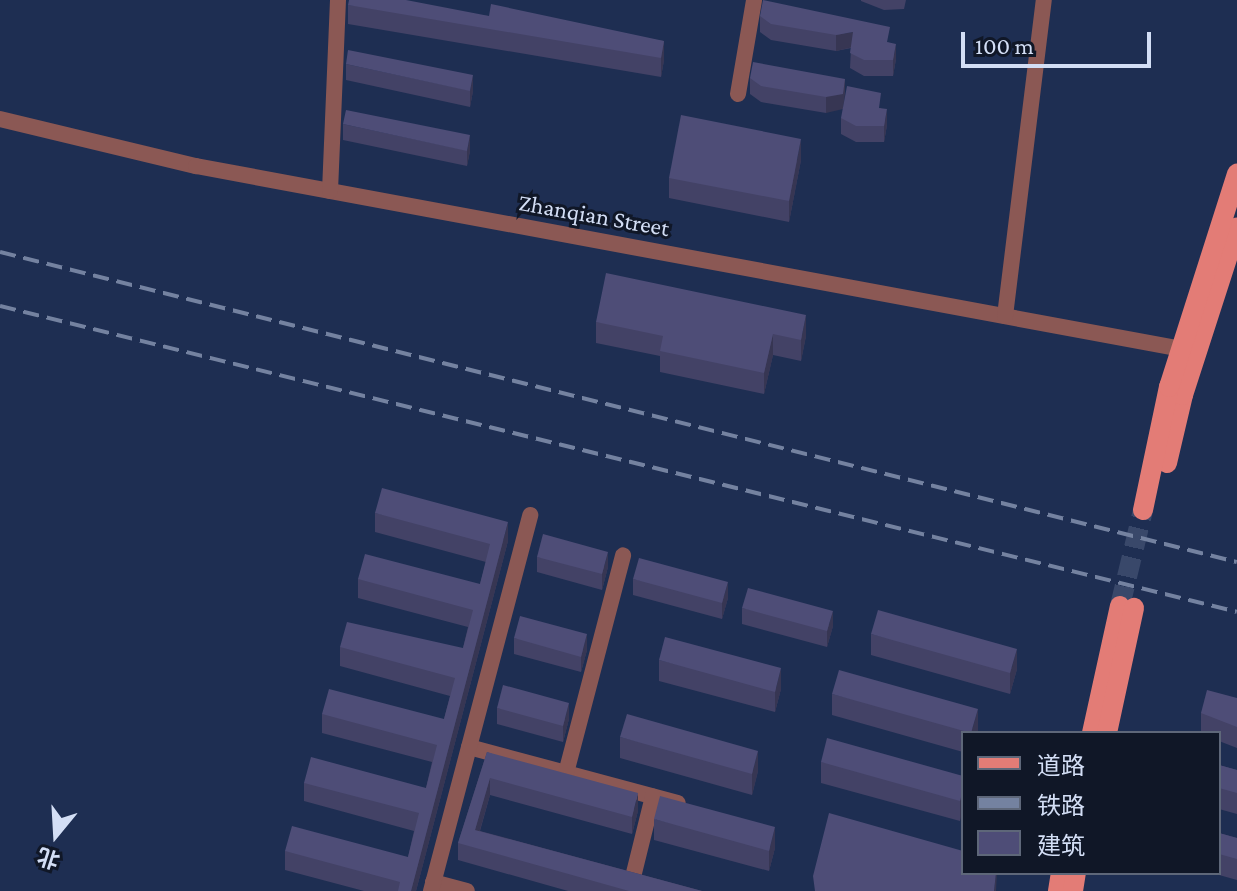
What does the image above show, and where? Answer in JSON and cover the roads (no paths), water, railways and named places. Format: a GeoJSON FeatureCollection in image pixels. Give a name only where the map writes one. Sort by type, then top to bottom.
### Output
{"type":"FeatureCollection","features":[{"type":"Feature","properties":{"kind":"main road"},"geometry":{"type":"LineString","coordinates":[[1237,174],[1181,349],[1149,512],[1237,228]]}},
{"type":"Feature","properties":{"kind":"main road"},"geometry":{"type":"LineString","coordinates":[[1093,731],[1127,607],[1107,731]]}},
{"type":"Feature","properties":{"kind":"street"},"geometry":{"type":"LineString","coordinates":[[330,191],[338,0]]}},
{"type":"Feature","properties":{"kind":"street"},"geometry":{"type":"LineString","coordinates":[[738,94],[754,0]]}},
{"type":"Feature","properties":{"kind":"street"},"geometry":{"type":"LineString","coordinates":[[1005,316],[1044,0]]}},
{"type":"Feature","properties":{"kind":"street","name":"Zhanqian Street"},"geometry":{"type":"LineString","coordinates":[[0,119],[196,166],[1181,349]]}},
{"type":"Feature","properties":{"kind":"street"},"geometry":{"type":"LineString","coordinates":[[467,891],[432,886],[530,515]]}},
{"type":"Feature","properties":{"kind":"street"},"geometry":{"type":"LineString","coordinates":[[566,773],[623,555]]}},
{"type":"Feature","properties":{"kind":"street"},"geometry":{"type":"LineString","coordinates":[[469,747],[699,809]]}},
{"type":"Feature","properties":{"kind":"street"},"geometry":{"type":"LineString","coordinates":[[633,877],[653,796]]}},
{"type":"Feature","properties":{"kind":"tunnel"},"geometry":{"type":"LineString","coordinates":[[1120,606],[1143,510]]}},
{"type":"Feature","properties":{"kind":"railway"},"geometry":{"type":"LineString","coordinates":[[0,252],[1237,562]]}},
{"type":"Feature","properties":{"kind":"railway"},"geometry":{"type":"LineString","coordinates":[[0,306],[1237,612]]}}]}
